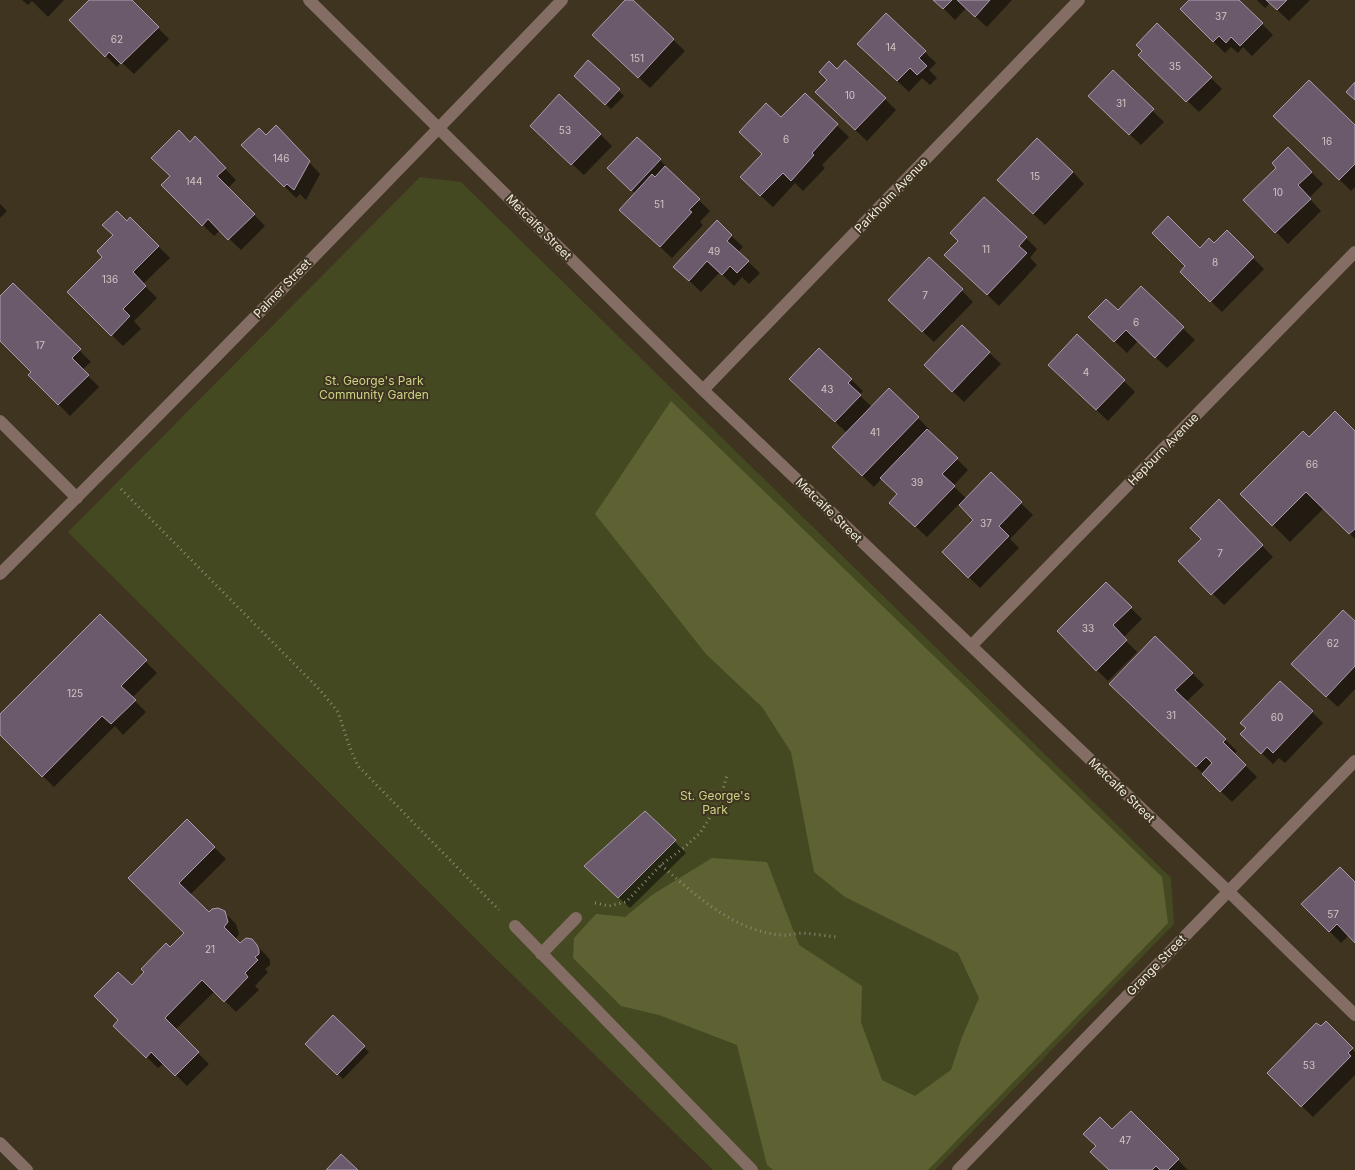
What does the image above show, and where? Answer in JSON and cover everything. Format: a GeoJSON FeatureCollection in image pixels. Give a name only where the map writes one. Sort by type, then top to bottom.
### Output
{"type":"FeatureCollection","features":[{"type":"Feature","properties":{"kind":"street","name":"Metcalfe Street"},"geometry":{"type":"LineString","coordinates":[[309,0],[703,390],[1228,890],[1355,1015]]}},
{"type":"Feature","properties":{"kind":"street","name":"Palmer Street"},"geometry":{"type":"LineString","coordinates":[[0,574],[77,498],[562,0]]}},
{"type":"Feature","properties":{"kind":"street","name":"Parkholm Avenue"},"geometry":{"type":"LineString","coordinates":[[703,390],[1079,0]]}},
{"type":"Feature","properties":{"kind":"street","name":"Hepburn Avenue"},"geometry":{"type":"LineString","coordinates":[[971,646],[1355,252]]}},
{"type":"Feature","properties":{"kind":"street"},"geometry":{"type":"LineString","coordinates":[[0,421],[77,498]]}},
{"type":"Feature","properties":{"kind":"street","name":"Grange Street"},"geometry":{"type":"LineString","coordinates":[[966,1168],[1228,890],[1355,761]]}},
{"type":"Feature","properties":{"kind":"street"},"geometry":{"type":"LineString","coordinates":[[541,954],[576,918]]}},
{"type":"Feature","properties":{"kind":"street"},"geometry":{"type":"LineString","coordinates":[[515,926],[752,1170]]}},
{"type":"Feature","properties":{"kind":"street"},"geometry":{"type":"LineString","coordinates":[[0,1144],[26,1170]]}},
{"type":"Feature","properties":{"kind":"path"},"geometry":{"type":"LineString","coordinates":[[121,489],[320,690],[338,712],[358,766],[515,926]]}},
{"type":"Feature","properties":{"kind":"path"},"geometry":{"type":"LineString","coordinates":[[576,918],[586,901],[610,906],[626,902],[661,865],[700,833],[719,802],[727,776]]}},
{"type":"Feature","properties":{"kind":"path"},"geometry":{"type":"LineString","coordinates":[[661,865],[693,893],[726,916],[758,931],[783,935],[802,933],[838,937]]}},
{"type":"Feature","properties":{"kind":"green space","name":"St. George's Park"},"geometry":{"type":"Polygon","coordinates":[[[420,177],[461,182],[1171,878],[1174,924],[935,1170],[713,1170],[487,950],[68,532],[420,177]]]}},
{"type":"Feature","properties":{"kind":"green space"},"geometry":{"type":"Polygon","coordinates":[[[671,401],[1162,877],[1168,923],[928,1170],[773,1170],[767,1165],[737,1045],[659,1015],[621,1006],[573,958],[574,938],[596,914],[625,917],[652,895],[712,858],[767,862],[799,945],[862,986],[861,1022],[882,1080],[915,1096],[951,1070],[962,1037],[979,998],[958,953],[845,897],[814,872],[791,752],[762,707],[706,654],[595,514],[671,401]]]}},
{"type":"Feature","properties":{"kind":"building"},"geometry":{"type":"Polygon","coordinates":[[[89,0],[132,0],[159,27],[121,64],[109,52],[105,57],[69,20],[89,0]]]}},
{"type":"Feature","properties":{"kind":"building"},"geometry":{"type":"Polygon","coordinates":[[[625,0],[633,0],[674,39],[638,78],[592,35],[625,0]]]}},
{"type":"Feature","properties":{"kind":"building"},"geometry":{"type":"Polygon","coordinates":[[[933,0],[952,0],[943,9],[933,0]]]}},
{"type":"Feature","properties":{"kind":"building"},"geometry":{"type":"Polygon","coordinates":[[[957,0],[990,0],[975,17],[957,0]]]}},
{"type":"Feature","properties":{"kind":"building"},"geometry":{"type":"Polygon","coordinates":[[[1189,0],[1239,0],[1263,23],[1240,46],[1231,37],[1226,43],[1219,36],[1213,42],[1180,9],[1189,0]]]}},
{"type":"Feature","properties":{"kind":"building"},"geometry":{"type":"Polygon","coordinates":[[[1266,0],[1287,0],[1277,10],[1266,0]]]}},
{"type":"Feature","properties":{"kind":"building"},"geometry":{"type":"Polygon","coordinates":[[[886,13],[926,51],[919,58],[927,66],[917,75],[910,68],[897,81],[857,44],[886,13]]]}},
{"type":"Feature","properties":{"kind":"building"},"geometry":{"type":"Polygon","coordinates":[[[1157,23],[1212,77],[1186,102],[1138,55],[1142,51],[1136,45],[1157,23]]]}},
{"type":"Feature","properties":{"kind":"building"},"geometry":{"type":"Polygon","coordinates":[[[588,60],[620,89],[605,105],[574,76],[588,60]]]}},
{"type":"Feature","properties":{"kind":"building"},"geometry":{"type":"Polygon","coordinates":[[[845,60],[886,98],[855,130],[815,92],[827,80],[819,72],[829,61],[837,69],[845,60]]]}},
{"type":"Feature","properties":{"kind":"building"},"geometry":{"type":"Polygon","coordinates":[[[1113,70],[1154,109],[1129,135],[1088,96],[1113,70]]]}},
{"type":"Feature","properties":{"kind":"building"},"geometry":{"type":"Polygon","coordinates":[[[1309,80],[1355,125],[1355,164],[1339,180],[1273,116],[1309,80]]]}},
{"type":"Feature","properties":{"kind":"building"},"geometry":{"type":"Polygon","coordinates":[[[1355,82],[1355,100],[1346,92],[1355,82]]]}},
{"type":"Feature","properties":{"kind":"building"},"geometry":{"type":"Polygon","coordinates":[[[805,93],[838,124],[812,153],[814,155],[791,181],[783,173],[760,196],[740,177],[762,154],[739,132],[766,103],[781,117],[805,93]]]}},
{"type":"Feature","properties":{"kind":"building"},"geometry":{"type":"Polygon","coordinates":[[[559,94],[601,134],[571,165],[530,126],[559,94]]]}},
{"type":"Feature","properties":{"kind":"building"},"geometry":{"type":"Polygon","coordinates":[[[276,125],[310,161],[294,190],[287,184],[284,187],[241,145],[259,128],[266,135],[276,125]]]}},
{"type":"Feature","properties":{"kind":"building"},"geometry":{"type":"Polygon","coordinates":[[[179,130],[190,142],[195,136],[226,168],[217,176],[255,214],[228,240],[208,219],[202,226],[161,185],[170,176],[151,158],[179,130]]]}},
{"type":"Feature","properties":{"kind":"building"},"geometry":{"type":"Polygon","coordinates":[[[637,137],[661,159],[631,191],[607,168],[637,137]]]}},
{"type":"Feature","properties":{"kind":"building"},"geometry":{"type":"Polygon","coordinates":[[[1037,138],[1073,172],[1033,214],[997,180],[1037,138]]]}},
{"type":"Feature","properties":{"kind":"building"},"geometry":{"type":"Polygon","coordinates":[[[1288,147],[1312,172],[1298,185],[1311,199],[1275,233],[1243,200],[1276,168],[1272,163],[1288,147]]]}},
{"type":"Feature","properties":{"kind":"building"},"geometry":{"type":"Polygon","coordinates":[[[665,166],[700,199],[689,210],[692,212],[660,247],[619,210],[652,174],[655,177],[665,166]]]}},
{"type":"Feature","properties":{"kind":"building"},"geometry":{"type":"Polygon","coordinates":[[[984,197],[1027,237],[1019,246],[1027,253],[987,295],[944,255],[958,241],[950,233],[984,197]]]}},
{"type":"Feature","properties":{"kind":"building"},"geometry":{"type":"Polygon","coordinates":[[[117,211],[127,221],[130,217],[159,246],[133,272],[146,286],[123,309],[130,316],[111,336],[67,292],[102,257],[97,251],[113,235],[102,225],[117,211]]]}},
{"type":"Feature","properties":{"kind":"building"},"geometry":{"type":"Polygon","coordinates":[[[1168,216],[1200,248],[1209,238],[1214,243],[1227,230],[1254,257],[1210,302],[1180,272],[1185,266],[1152,233],[1168,216]]]}},
{"type":"Feature","properties":{"kind":"building"},"geometry":{"type":"Polygon","coordinates":[[[717,220],[732,235],[727,241],[749,261],[737,273],[730,266],[722,275],[707,261],[689,281],[673,267],[717,220]]]}},
{"type":"Feature","properties":{"kind":"building"},"geometry":{"type":"Polygon","coordinates":[[[929,257],[963,289],[922,332],[888,300],[929,257]]]}},
{"type":"Feature","properties":{"kind":"building"},"geometry":{"type":"Polygon","coordinates":[[[13,283],[81,349],[72,358],[89,375],[58,405],[28,375],[31,372],[0,341],[0,296],[13,283]]]}},
{"type":"Feature","properties":{"kind":"building"},"geometry":{"type":"Polygon","coordinates":[[[1141,286],[1184,327],[1155,358],[1126,330],[1114,342],[1088,317],[1106,299],[1118,310],[1141,286]]]}},
{"type":"Feature","properties":{"kind":"building"},"geometry":{"type":"Polygon","coordinates":[[[962,325],[990,352],[952,392],[924,365],[962,325]]]}},
{"type":"Feature","properties":{"kind":"building"},"geometry":{"type":"Polygon","coordinates":[[[1077,334],[1125,380],[1096,410],[1048,365],[1077,334]]]}},
{"type":"Feature","properties":{"kind":"building"},"geometry":{"type":"Polygon","coordinates":[[[819,348],[852,379],[848,383],[861,395],[835,422],[789,379],[819,348]]]}},
{"type":"Feature","properties":{"kind":"building"},"geometry":{"type":"Polygon","coordinates":[[[889,388],[919,417],[862,476],[832,447],[889,388]]]}},
{"type":"Feature","properties":{"kind":"building"},"geometry":{"type":"Polygon","coordinates":[[[1335,411],[1355,431],[1355,529],[1349,534],[1306,492],[1272,526],[1240,494],[1303,431],[1309,437],[1335,411]]]}},
{"type":"Feature","properties":{"kind":"building"},"geometry":{"type":"Polygon","coordinates":[[[927,429],[958,458],[942,474],[955,486],[915,527],[889,503],[897,494],[880,478],[927,429]]]}},
{"type":"Feature","properties":{"kind":"building"},"geometry":{"type":"Polygon","coordinates":[[[991,472],[1022,502],[999,526],[1009,536],[968,578],[942,552],[973,520],[959,505],[991,472]]]}},
{"type":"Feature","properties":{"kind":"building"},"geometry":{"type":"Polygon","coordinates":[[[1219,499],[1263,545],[1211,595],[1178,561],[1201,539],[1190,528],[1219,499]]]}},
{"type":"Feature","properties":{"kind":"building"},"geometry":{"type":"Polygon","coordinates":[[[1106,582],[1132,607],[1113,625],[1127,640],[1096,671],[1057,631],[1106,582]]]}},
{"type":"Feature","properties":{"kind":"building"},"geometry":{"type":"Polygon","coordinates":[[[1343,610],[1355,621],[1355,666],[1326,697],[1291,664],[1343,610]]]}},
{"type":"Feature","properties":{"kind":"building"},"geometry":{"type":"Polygon","coordinates":[[[100,614],[147,660],[121,686],[136,700],[111,724],[102,716],[42,777],[0,735],[0,714],[100,614]]]}},
{"type":"Feature","properties":{"kind":"building"},"geometry":{"type":"Polygon","coordinates":[[[1155,636],[1193,673],[1175,690],[1226,739],[1223,742],[1246,765],[1220,792],[1202,774],[1212,763],[1206,757],[1196,767],[1109,684],[1155,636]]]}},
{"type":"Feature","properties":{"kind":"building"},"geometry":{"type":"Polygon","coordinates":[[[1280,681],[1313,711],[1273,753],[1267,747],[1261,754],[1240,734],[1246,728],[1240,723],[1280,681]]]}},
{"type":"Feature","properties":{"kind":"building"},"geometry":{"type":"Polygon","coordinates":[[[645,811],[676,840],[618,898],[584,866],[645,811]]]}},
{"type":"Feature","properties":{"kind":"building"},"geometry":{"type":"Polygon","coordinates":[[[187,819],[215,847],[179,883],[209,912],[212,909],[218,908],[225,911],[228,922],[224,927],[240,943],[246,938],[252,939],[257,945],[259,954],[255,957],[258,960],[245,973],[248,977],[224,1002],[202,980],[165,1018],[199,1052],[175,1076],[151,1052],[146,1058],[113,1026],[118,1020],[94,996],[118,972],[132,985],[144,972],[141,969],[166,943],[170,947],[184,933],[128,878],[187,819]]]}},
{"type":"Feature","properties":{"kind":"building"},"geometry":{"type":"Polygon","coordinates":[[[1340,867],[1355,882],[1355,943],[1337,924],[1329,932],[1301,904],[1340,867]]]}},
{"type":"Feature","properties":{"kind":"building"},"geometry":{"type":"Polygon","coordinates":[[[333,1015],[365,1046],[337,1075],[305,1044],[333,1015]]]}},
{"type":"Feature","properties":{"kind":"building"},"geometry":{"type":"Polygon","coordinates":[[[1326,1021],[1353,1048],[1348,1053],[1351,1056],[1301,1107],[1267,1073],[1316,1023],[1321,1026],[1326,1021]]]}},
{"type":"Feature","properties":{"kind":"building"},"geometry":{"type":"Polygon","coordinates":[[[1131,1111],[1179,1159],[1168,1170],[1160,1170],[1156,1166],[1152,1170],[1109,1170],[1090,1152],[1096,1146],[1083,1134],[1100,1117],[1112,1129],[1131,1111]]]}},
{"type":"Feature","properties":{"kind":"building"},"geometry":{"type":"Polygon","coordinates":[[[341,1154],[358,1170],[326,1170],[341,1154]]]}},
{"type":"Feature","properties":{"kind":"park label","name":"St. George's Park Community Garden"},"geometry":{"type":"Point","coordinates":[374,387]}}]}
